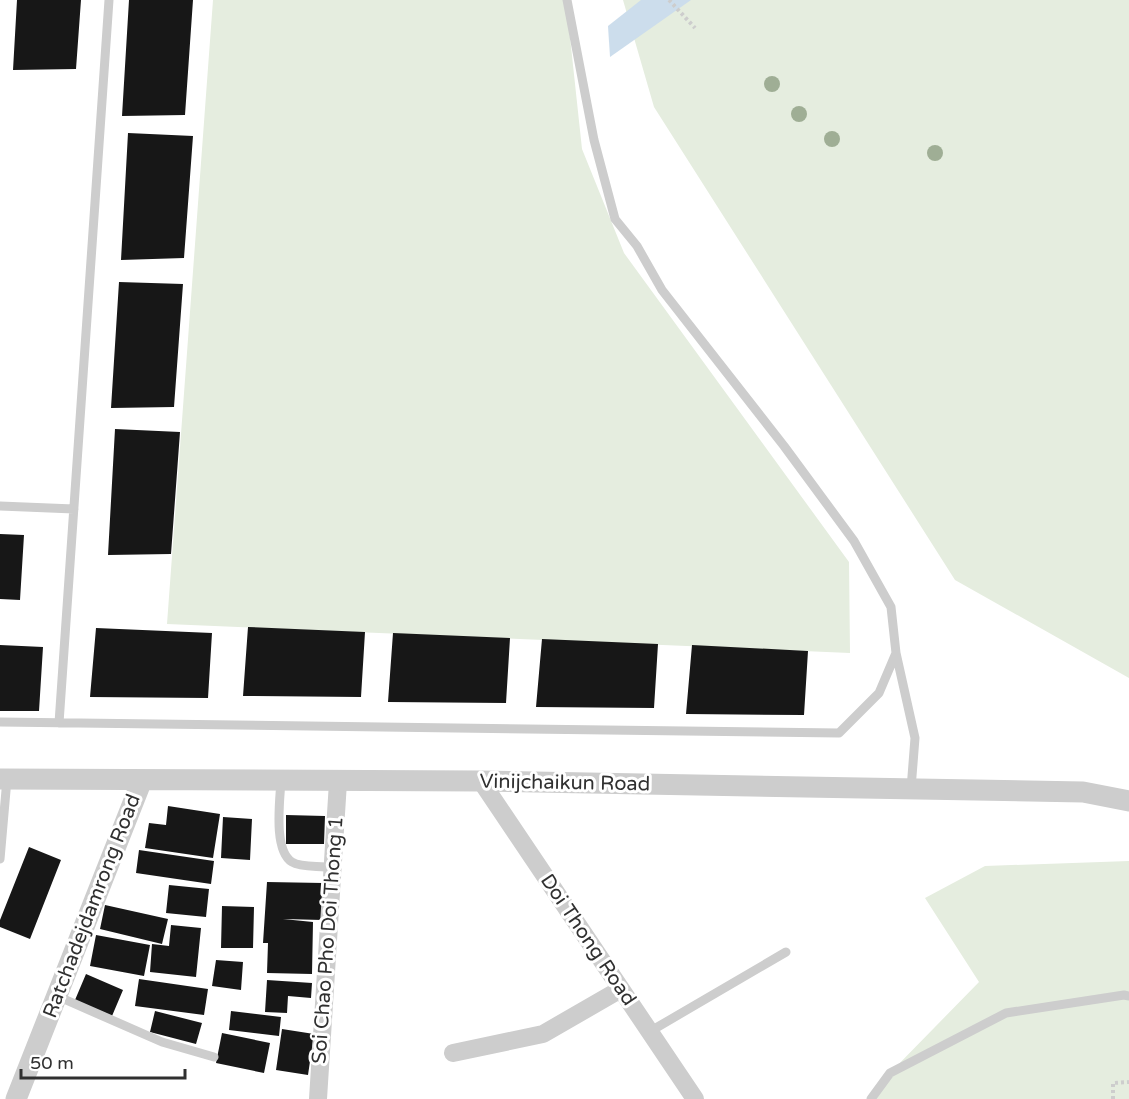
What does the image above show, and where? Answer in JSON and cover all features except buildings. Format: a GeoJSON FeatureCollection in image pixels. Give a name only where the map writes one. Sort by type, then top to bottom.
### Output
{"type":"FeatureCollection","features":[{"type":"Feature","properties":{"kind":"street","name":"Vinijchaikun Road"},"geometry":{"type":"LineString","coordinates":[[3,779],[481,781],[1083,792],[1129,801]]}},
{"type":"Feature","properties":{"kind":"street","name":"Ratchadejdamrong Road"},"geometry":{"type":"LineString","coordinates":[[16,1099],[141,780]]}},
{"type":"Feature","properties":{"kind":"street","name":"Doi Thong Road"},"geometry":{"type":"LineString","coordinates":[[481,781],[695,1099]]}},
{"type":"Feature","properties":{"kind":"street","name":"Soi Chao Pho Doi Thong 1"},"geometry":{"type":"LineString","coordinates":[[318,1099],[338,782]]}},
{"type":"Feature","properties":{"kind":"street"},"geometry":{"type":"LineString","coordinates":[[453,1053],[543,1034],[621,988]]}},
{"type":"Feature","properties":{"kind":"lane"},"geometry":{"type":"LineString","coordinates":[[59,723],[109,0]]}},
{"type":"Feature","properties":{"kind":"lane"},"geometry":{"type":"LineString","coordinates":[[567,0],[594,140],[615,219],[637,246],[662,290],[777,436],[854,541],[891,607],[896,653],[915,738],[911,789]]}},
{"type":"Feature","properties":{"kind":"lane"},"geometry":{"type":"LineString","coordinates":[[0,506],[74,508]]}},
{"type":"Feature","properties":{"kind":"lane"},"geometry":{"type":"LineString","coordinates":[[0,722],[839,733],[879,693],[896,653]]}},
{"type":"Feature","properties":{"kind":"lane"},"geometry":{"type":"LineString","coordinates":[[0,859],[3,779]]}},
{"type":"Feature","properties":{"kind":"lane"},"geometry":{"type":"LineString","coordinates":[[280,780],[280,841],[285,855],[293,863],[325,867]]}},
{"type":"Feature","properties":{"kind":"lane"},"geometry":{"type":"LineString","coordinates":[[650,1032],[786,952]]}},
{"type":"Feature","properties":{"kind":"lane"},"geometry":{"type":"LineString","coordinates":[[57,996],[162,1042],[214,1057]]}},
{"type":"Feature","properties":{"kind":"lane"},"geometry":{"type":"LineString","coordinates":[[871,1099],[890,1073],[1006,1012],[1129,996]]}},
{"type":"Feature","properties":{"kind":"path"},"geometry":{"type":"LineString","coordinates":[[669,0],[696,28]]}},
{"type":"Feature","properties":{"kind":"path"},"geometry":{"type":"LineString","coordinates":[[1113,1099],[1113,1083],[1129,1082]]}},
{"type":"Feature","properties":{"kind":"shaded area"},"geometry":{"type":"Polygon","coordinates":[[[213,0],[566,0],[582,149],[624,253],[849,562],[850,653],[167,624],[213,0]]]}},
{"type":"Feature","properties":{"kind":"shaded area"},"geometry":{"type":"Polygon","coordinates":[[[623,0],[1129,0],[1129,678],[955,580],[654,107],[623,0]]]}},
{"type":"Feature","properties":{"kind":"shaded area"},"geometry":{"type":"Polygon","coordinates":[[[1129,861],[1129,1099],[871,1099],[890,1073],[979,982],[925,898],[985,866],[1129,861]]]}},
{"type":"Feature","properties":{"kind":"water"},"geometry":{"type":"Polygon","coordinates":[[[641,0],[691,0],[610,57],[608,26],[641,0]]]}}]}
